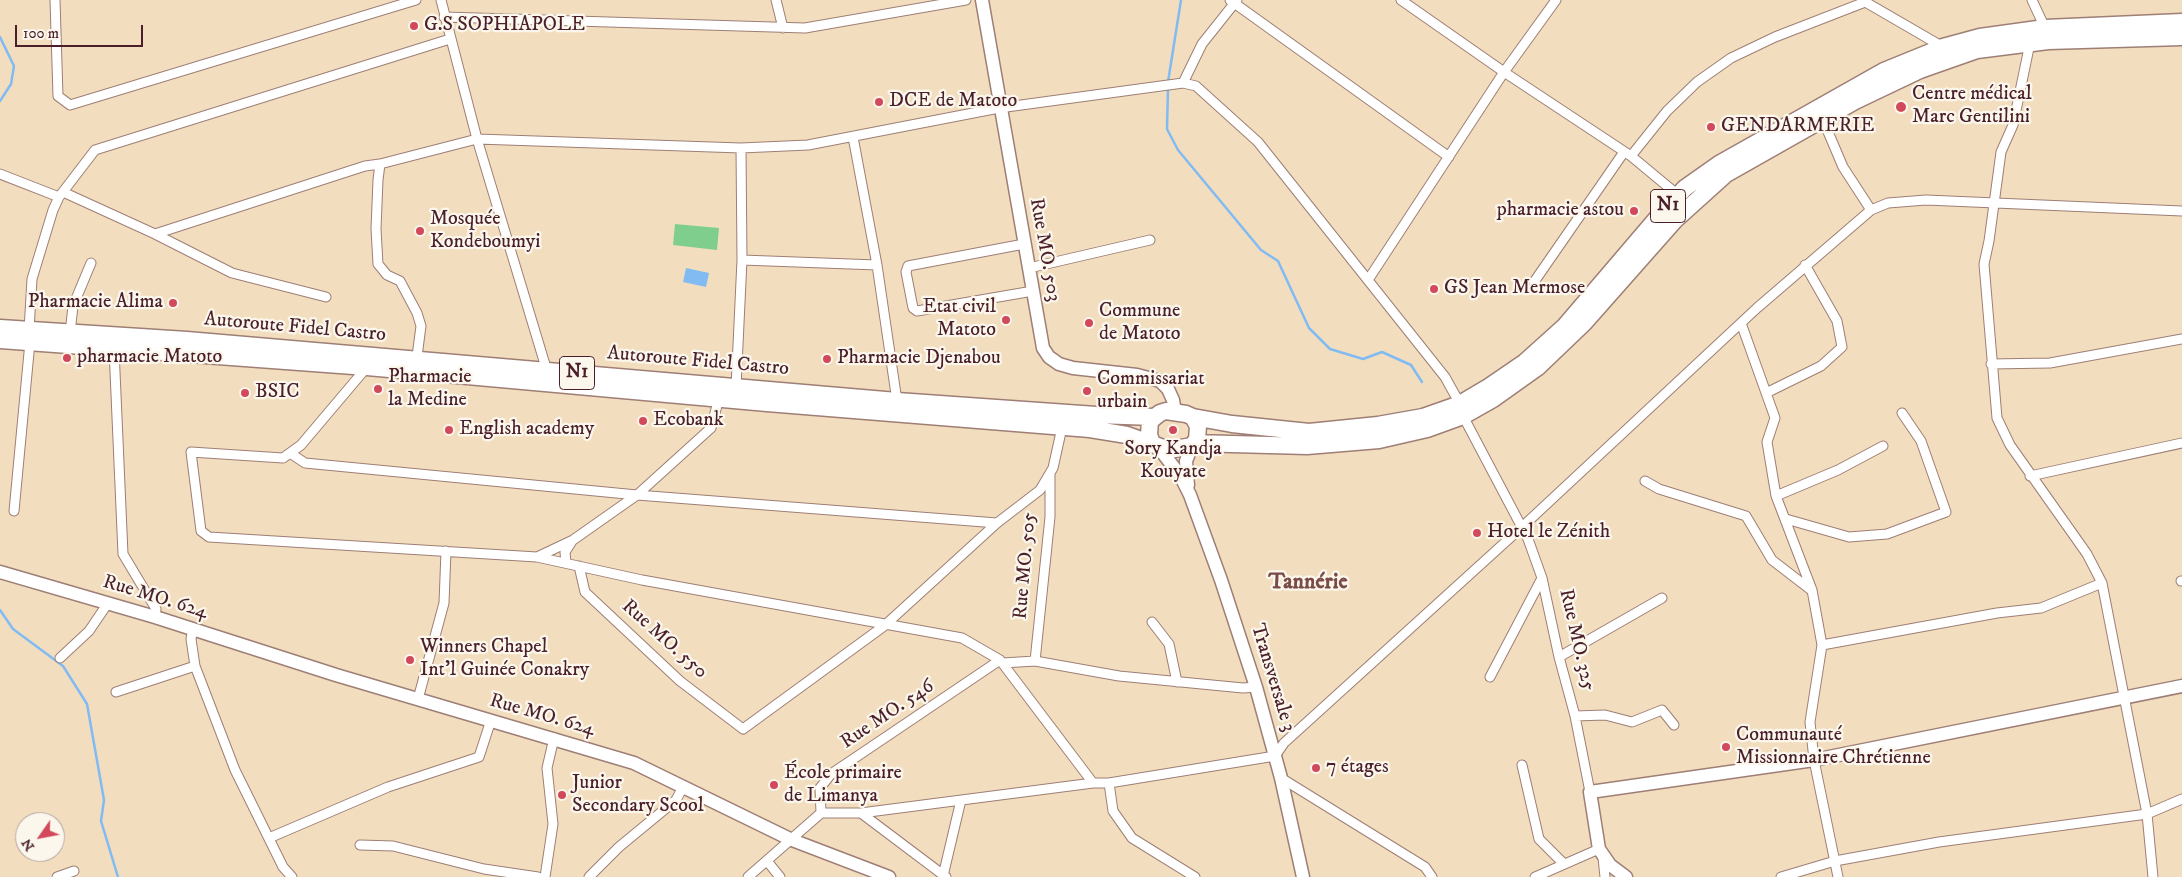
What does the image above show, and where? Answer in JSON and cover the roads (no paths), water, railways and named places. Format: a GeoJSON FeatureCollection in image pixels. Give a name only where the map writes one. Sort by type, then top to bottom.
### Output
{"type":"FeatureCollection","features":[{"type":"Feature","properties":{"kind":"highway","name":"N1"},"geometry":{"type":"LineString","coordinates":[[1193,445],[1307,446],[1379,440],[1427,429],[1462,410],[1488,388],[1525,362],[1571,320],[1678,195],[1719,164],[1884,71],[1944,47],[1980,37],[2045,28],[2182,22]]}},
{"type":"Feature","properties":{"kind":"highway","name":"N1"},"geometry":{"type":"LineString","coordinates":[[1193,418],[1309,432],[1378,425],[1462,410],[1493,400],[1538,367],[1584,323],[1675,220],[1726,174],[1892,82],[1977,50],[2030,43],[2182,37]]}},
{"type":"Feature","properties":{"kind":"highway","name":"Autoroute Fidel Castro"},"geometry":{"type":"LineString","coordinates":[[0,328],[29,336],[114,349],[367,367],[416,365],[547,371],[897,401],[1063,420],[1155,445]]}},
{"type":"Feature","properties":{"kind":"highway","name":"Autoroute Fidel Castro"},"geometry":{"type":"LineString","coordinates":[[0,340],[70,333],[187,340],[719,398],[1063,420],[1154,417]]}},
{"type":"Feature","properties":{"kind":"highway"},"geometry":{"type":"LineString","coordinates":[[1166,411],[1175,412],[1193,418],[1199,433],[1193,445],[1180,450],[1155,445],[1148,435],[1154,417],[1166,411]]}},
{"type":"Feature","properties":{"kind":"street"},"geometry":{"type":"LineString","coordinates":[[55,0],[58,96],[70,105],[416,0]]}},
{"type":"Feature","properties":{"kind":"street"},"geometry":{"type":"LineString","coordinates":[[440,0],[477,139],[547,371]]}},
{"type":"Feature","properties":{"kind":"street"},"geometry":{"type":"LineString","coordinates":[[776,0],[784,28]]}},
{"type":"Feature","properties":{"kind":"street"},"geometry":{"type":"LineString","coordinates":[[444,17],[806,28],[966,0]]}},
{"type":"Feature","properties":{"kind":"street","name":"Rue MO. 503"},"geometry":{"type":"LineString","coordinates":[[982,0],[1043,348],[1049,357],[1059,364],[1073,368],[1137,375],[1160,381],[1168,389],[1173,400],[1175,412]]}},
{"type":"Feature","properties":{"kind":"street"},"geometry":{"type":"LineString","coordinates":[[1402,0],[1504,72],[1628,154],[1678,195]]}},
{"type":"Feature","properties":{"kind":"street"},"geometry":{"type":"LineString","coordinates":[[1368,280],[1504,72],[1556,0]]}},
{"type":"Feature","properties":{"kind":"street"},"geometry":{"type":"LineString","coordinates":[[2032,0],[2045,28]]}},
{"type":"Feature","properties":{"kind":"street"},"geometry":{"type":"LineString","coordinates":[[1534,282],[1628,154],[1697,82],[1731,58],[1775,37],[1864,1],[1944,47]]}},
{"type":"Feature","properties":{"kind":"street"},"geometry":{"type":"LineString","coordinates":[[155,234],[365,166],[380,164],[477,139],[741,148],[808,145],[1000,108],[1163,84],[1184,83],[1202,44],[1234,2],[1449,157]]}},
{"type":"Feature","properties":{"kind":"street"},"geometry":{"type":"LineString","coordinates":[[14,511],[32,279],[53,210],[61,194],[95,150],[450,39]]}},
{"type":"Feature","properties":{"kind":"street"},"geometry":{"type":"LineString","coordinates":[[2030,43],[2013,125],[2001,152],[1990,241],[1984,264],[1997,418],[2010,445],[2086,554],[2102,583],[2147,814],[2153,877]]}},
{"type":"Feature","properties":{"kind":"street","name":"Rue MO. 325"},"geometry":{"type":"LineString","coordinates":[[1184,83],[1196,86],[1258,142],[1445,377],[1522,527],[1542,578],[1559,657],[1575,716],[1601,853]]}},
{"type":"Feature","properties":{"kind":"street"},"geometry":{"type":"LineString","coordinates":[[1823,120],[1843,167],[1870,210]]}},
{"type":"Feature","properties":{"kind":"street"},"geometry":{"type":"LineString","coordinates":[[854,137],[877,265],[897,401]]}},
{"type":"Feature","properties":{"kind":"street"},"geometry":{"type":"LineString","coordinates":[[736,387],[742,260],[741,148]]}},
{"type":"Feature","properties":{"kind":"street"},"geometry":{"type":"LineString","coordinates":[[380,164],[376,229],[378,264],[388,275],[400,281],[417,314],[420,326],[416,365]]}},
{"type":"Feature","properties":{"kind":"street"},"geometry":{"type":"LineString","coordinates":[[0,174],[61,194],[155,234],[232,273],[326,297]]}},
{"type":"Feature","properties":{"kind":"street"},"geometry":{"type":"LineString","coordinates":[[748,877],[821,813],[861,813],[1093,782],[1109,783],[1275,756],[1284,743],[1522,527],[1805,265],[1870,210],[1888,204],[1926,200],[2182,211]]}},
{"type":"Feature","properties":{"kind":"street"},"geometry":{"type":"LineString","coordinates":[[1029,268],[1150,240]]}},
{"type":"Feature","properties":{"kind":"street"},"geometry":{"type":"LineString","coordinates":[[1024,244],[908,266],[906,272],[912,308],[917,311],[1033,291]]}},
{"type":"Feature","properties":{"kind":"street"},"geometry":{"type":"LineString","coordinates":[[742,260],[877,265]]}},
{"type":"Feature","properties":{"kind":"street"},"geometry":{"type":"LineString","coordinates":[[70,333],[73,306],[91,263]]}},
{"type":"Feature","properties":{"kind":"street"},"geometry":{"type":"LineString","coordinates":[[1766,393],[1821,366],[1842,347],[1837,321],[1805,265]]}},
{"type":"Feature","properties":{"kind":"street"},"geometry":{"type":"LineString","coordinates":[[1742,323],[1775,418],[1767,442],[1776,496],[1812,590],[1822,645],[1810,722],[1814,760],[1838,877]]}},
{"type":"Feature","properties":{"kind":"street"},"geometry":{"type":"LineString","coordinates":[[1991,364],[2050,363],[2182,339]]}},
{"type":"Feature","properties":{"kind":"street"},"geometry":{"type":"LineString","coordinates":[[114,349],[123,554],[156,609],[155,616]]}},
{"type":"Feature","properties":{"kind":"street"},"geometry":{"type":"LineString","coordinates":[[367,367],[301,444],[283,458],[191,452],[201,531],[209,537],[537,558],[884,626],[962,638],[1002,662],[1093,782]]}},
{"type":"Feature","properties":{"kind":"street"},"geometry":{"type":"LineString","coordinates":[[537,558],[573,540],[637,495],[711,428],[719,398]]}},
{"type":"Feature","properties":{"kind":"street"},"geometry":{"type":"LineString","coordinates":[[1786,520],[1849,537],[1888,534],[1946,512],[1921,441],[1902,413]]}},
{"type":"Feature","properties":{"kind":"street"},"geometry":{"type":"LineString","coordinates":[[884,626],[997,523],[1040,490],[1053,468],[1063,420]]}},
{"type":"Feature","properties":{"kind":"street"},"geometry":{"type":"LineString","coordinates":[[2030,476],[2182,443]]}},
{"type":"Feature","properties":{"kind":"street","name":"Transversale 3"},"geometry":{"type":"LineString","coordinates":[[1155,445],[1180,476],[1190,495],[1256,687],[1281,778],[1303,877]]}},
{"type":"Feature","properties":{"kind":"street","name":"Transversale 3"},"geometry":{"type":"LineString","coordinates":[[1190,495],[1186,461],[1193,445]]}},
{"type":"Feature","properties":{"kind":"street"},"geometry":{"type":"LineString","coordinates":[[1776,496],[1838,470],[1883,446]]}},
{"type":"Feature","properties":{"kind":"street"},"geometry":{"type":"LineString","coordinates":[[290,453],[305,463],[637,495],[997,523]]}},
{"type":"Feature","properties":{"kind":"street","name":"Rue MO. 505"},"geometry":{"type":"LineString","coordinates":[[1035,661],[1050,517],[1050,474]]}},
{"type":"Feature","properties":{"kind":"street"},"geometry":{"type":"LineString","coordinates":[[1645,481],[1659,489],[1746,516],[1772,560],[1812,590]]}},
{"type":"Feature","properties":{"kind":"street"},"geometry":{"type":"LineString","coordinates":[[566,563],[565,552],[573,540]]}},
{"type":"Feature","properties":{"kind":"street"},"geometry":{"type":"LineString","coordinates":[[418,700],[444,604],[446,551]]}},
{"type":"Feature","properties":{"kind":"street","name":"Rue MO. 550"},"geometry":{"type":"LineString","coordinates":[[579,566],[585,592],[680,681],[743,729],[884,626]]}},
{"type":"Feature","properties":{"kind":"street","name":"Rue MO. 624"},"geometry":{"type":"LineString","coordinates":[[0,572],[155,616],[418,700],[554,738],[634,763],[792,840],[889,877]]}},
{"type":"Feature","properties":{"kind":"street"},"geometry":{"type":"LineString","coordinates":[[1490,677],[1542,578]]}},
{"type":"Feature","properties":{"kind":"street"},"geometry":{"type":"LineString","coordinates":[[1822,645],[1988,614],[2041,608],[2102,583]]}},
{"type":"Feature","properties":{"kind":"street"},"geometry":{"type":"LineString","coordinates":[[1559,657],[1662,598]]}},
{"type":"Feature","properties":{"kind":"street"},"geometry":{"type":"LineString","coordinates":[[60,658],[89,632],[108,603]]}},
{"type":"Feature","properties":{"kind":"street"},"geometry":{"type":"LineString","coordinates":[[1152,622],[1169,644],[1177,682]]}},
{"type":"Feature","properties":{"kind":"street"},"geometry":{"type":"LineString","coordinates":[[193,628],[191,639],[195,666],[235,770],[283,867],[292,877]]}},
{"type":"Feature","properties":{"kind":"street"},"geometry":{"type":"LineString","coordinates":[[1002,662],[1035,661],[1119,676],[1243,688],[1256,687]]}},
{"type":"Feature","properties":{"kind":"street","name":"Rue MO. 546"},"geometry":{"type":"LineString","coordinates":[[821,813],[820,788],[831,774],[1002,662]]}},
{"type":"Feature","properties":{"kind":"street"},"geometry":{"type":"LineString","coordinates":[[116,692],[195,666]]}},
{"type":"Feature","properties":{"kind":"street"},"geometry":{"type":"LineString","coordinates":[[1590,792],[1814,760],[2182,686]]}},
{"type":"Feature","properties":{"kind":"street"},"geometry":{"type":"LineString","coordinates":[[1575,716],[1605,715],[1632,722],[1662,710],[1674,725]]}},
{"type":"Feature","properties":{"kind":"street"},"geometry":{"type":"LineString","coordinates":[[269,838],[388,787],[480,757],[491,720]]}},
{"type":"Feature","properties":{"kind":"street"},"geometry":{"type":"LineString","coordinates":[[545,877],[552,824],[547,768],[554,738]]}},
{"type":"Feature","properties":{"kind":"street"},"geometry":{"type":"LineString","coordinates":[[1522,765],[1539,839],[1563,864]]}},
{"type":"Feature","properties":{"kind":"street"},"geometry":{"type":"LineString","coordinates":[[1281,778],[1425,867],[1432,877]]}},
{"type":"Feature","properties":{"kind":"street"},"geometry":{"type":"LineString","coordinates":[[1109,783],[1114,811],[1132,838],[1195,877]]}},
{"type":"Feature","properties":{"kind":"street"},"geometry":{"type":"LineString","coordinates":[[589,877],[619,846],[676,800],[683,787]]}},
{"type":"Feature","properties":{"kind":"street"},"geometry":{"type":"LineString","coordinates":[[1781,877],[1835,861],[1949,840],[2147,814],[2182,799]]}},
{"type":"Feature","properties":{"kind":"street"},"geometry":{"type":"LineString","coordinates":[[861,813],[945,876],[961,800]]}},
{"type":"Feature","properties":{"kind":"street"},"geometry":{"type":"LineString","coordinates":[[360,845],[393,846],[484,869],[538,877]]}},
{"type":"Feature","properties":{"kind":"street"},"geometry":{"type":"LineString","coordinates":[[1534,877],[1563,864],[1601,853]]}},
{"type":"Feature","properties":{"kind":"street"},"geometry":{"type":"LineString","coordinates":[[1601,853],[1604,877]]}},
{"type":"Feature","properties":{"kind":"street"},"geometry":{"type":"LineString","coordinates":[[1601,853],[1626,877]]}},
{"type":"Feature","properties":{"kind":"street"},"geometry":{"type":"LineString","coordinates":[[767,861],[780,877]]}},
{"type":"Feature","properties":{"kind":"street"},"geometry":{"type":"LineString","coordinates":[[57,877],[74,871]]}},
{"type":"Feature","properties":{"kind":"water"},"geometry":{"type":"Polygon","coordinates":[[[686,268],[709,273],[706,287],[683,282],[686,268]]]}},
{"type":"Feature","properties":{"kind":"waterway"},"geometry":{"type":"LineString","coordinates":[[1168,82],[1181,0]]}},
{"type":"Feature","properties":{"kind":"waterway"},"geometry":{"type":"LineString","coordinates":[[0,37],[14,66],[11,84],[0,101]]}},
{"type":"Feature","properties":{"kind":"waterway"},"geometry":{"type":"LineString","coordinates":[[1168,88],[1167,129],[1178,150],[1261,250],[1278,261],[1309,328],[1330,349],[1363,359],[1382,352],[1411,365],[1422,382]]}},
{"type":"Feature","properties":{"kind":"waterway"},"geometry":{"type":"LineString","coordinates":[[0,610],[13,629],[63,666],[87,704],[104,800],[101,821],[118,877]]}},
{"type":"Feature","properties":{"kind":"place","name":"G.S SOPHIAPOLE"},"geometry":{"type":"Point","coordinates":[414,26]}},
{"type":"Feature","properties":{"kind":"place","name":"DCE de Matoto"},"geometry":{"type":"Point","coordinates":[879,102]}},
{"type":"Feature","properties":{"kind":"place","name":"Centre médical Marc Gentilini"},"geometry":{"type":"Point","coordinates":[1901,107]}},
{"type":"Feature","properties":{"kind":"place","name":"GENDARMERIE"},"geometry":{"type":"Point","coordinates":[1711,127]}},
{"type":"Feature","properties":{"kind":"place","name":"pharmacie astou"},"geometry":{"type":"Point","coordinates":[1634,211]}},
{"type":"Feature","properties":{"kind":"place","name":"Mosquée Kondeboumyi"},"geometry":{"type":"Point","coordinates":[420,231]}},
{"type":"Feature","properties":{"kind":"place","name":"GS Jean Mermose"},"geometry":{"type":"Point","coordinates":[1434,289]}},
{"type":"Feature","properties":{"kind":"place","name":"Pharmacie Alima"},"geometry":{"type":"Point","coordinates":[173,303]}},
{"type":"Feature","properties":{"kind":"place","name":"Etat civil Matoto"},"geometry":{"type":"Point","coordinates":[1006,320]}},
{"type":"Feature","properties":{"kind":"place","name":"Commune de Matoto"},"geometry":{"type":"Point","coordinates":[1089,323]}},
{"type":"Feature","properties":{"kind":"place","name":"pharmacie Matoto"},"geometry":{"type":"Point","coordinates":[67,358]}},
{"type":"Feature","properties":{"kind":"place","name":"Pharmacie Djenabou"},"geometry":{"type":"Point","coordinates":[827,359]}},
{"type":"Feature","properties":{"kind":"place","name":"Pharmacie la Medine"},"geometry":{"type":"Point","coordinates":[378,389]}},
{"type":"Feature","properties":{"kind":"place","name":"Commissariat urbain"},"geometry":{"type":"Point","coordinates":[1087,391]}},
{"type":"Feature","properties":{"kind":"place","name":"BSIC"},"geometry":{"type":"Point","coordinates":[245,393]}},
{"type":"Feature","properties":{"kind":"place","name":"Ecobank"},"geometry":{"type":"Point","coordinates":[643,421]}},
{"type":"Feature","properties":{"kind":"place","name":"English academy"},"geometry":{"type":"Point","coordinates":[449,430]}},
{"type":"Feature","properties":{"kind":"place","name":"Sory Kandja Kouyate"},"geometry":{"type":"Point","coordinates":[1173,430]}},
{"type":"Feature","properties":{"kind":"place","name":"Hotel le Zénith"},"geometry":{"type":"Point","coordinates":[1477,533]}},
{"type":"Feature","properties":{"kind":"place","name":"Winners Chapel Int'l Guinée Conakry"},"geometry":{"type":"Point","coordinates":[410,660]}},
{"type":"Feature","properties":{"kind":"place","name":"Communauté Missionnaire Chrétienne"},"geometry":{"type":"Point","coordinates":[1726,747]}},
{"type":"Feature","properties":{"kind":"place","name":"7 étages"},"geometry":{"type":"Point","coordinates":[1316,768]}},
{"type":"Feature","properties":{"kind":"place","name":"École primaire de Limanya"},"geometry":{"type":"Point","coordinates":[774,785]}},
{"type":"Feature","properties":{"kind":"place","name":"Junior Secondary Scool"},"geometry":{"type":"Point","coordinates":[562,795]}},
{"type":"Feature","properties":{"kind":"district","name":"Tannérie"},"geometry":{"type":"Point","coordinates":[1308,583]}}]}
